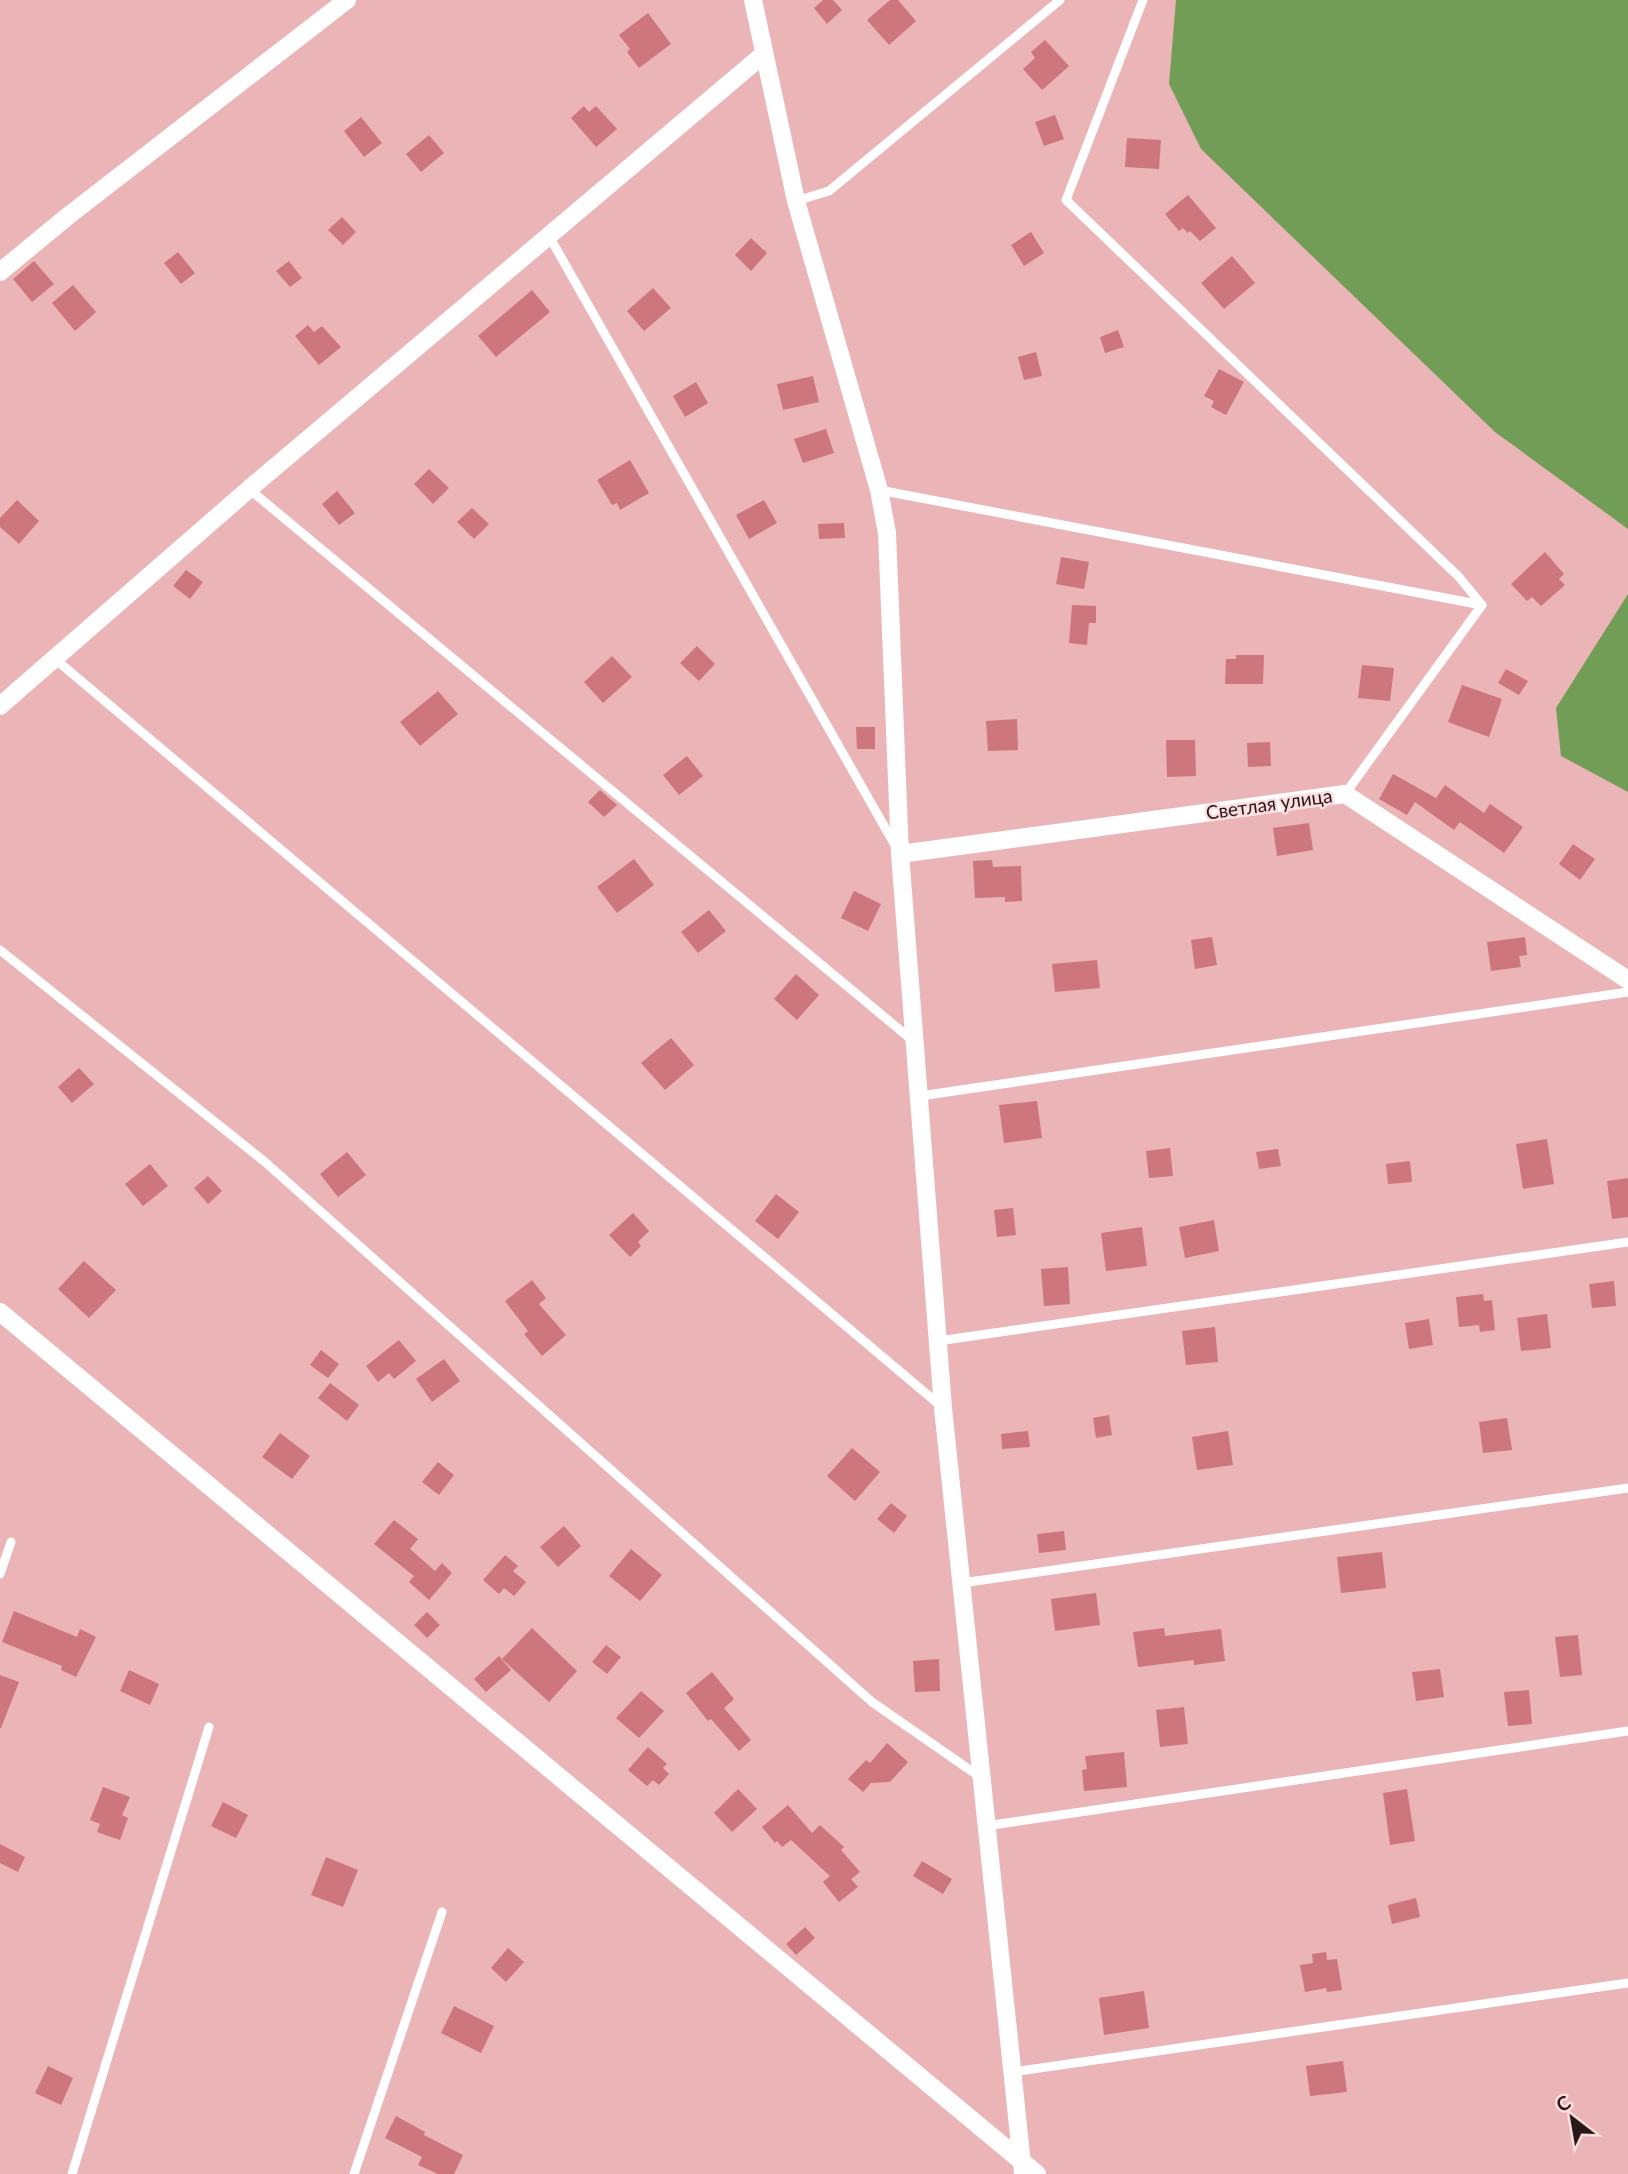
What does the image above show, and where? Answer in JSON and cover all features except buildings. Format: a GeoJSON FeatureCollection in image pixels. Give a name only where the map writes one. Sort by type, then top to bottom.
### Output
{"type":"FeatureCollection","features":[{"type":"Feature","properties":{"kind":"street"},"geometry":{"type":"LineString","coordinates":[[0,272],[68,216],[347,0]]}},
{"type":"Feature","properties":{"kind":"street"},"geometry":{"type":"LineString","coordinates":[[753,0],[796,201],[879,490],[887,533],[900,854],[943,1408],[1023,2168]]}},
{"type":"Feature","properties":{"kind":"street"},"geometry":{"type":"LineString","coordinates":[[0,706],[249,489],[764,54]]}},
{"type":"Feature","properties":{"kind":"street","name":"Светлая улица"},"geometry":{"type":"LineString","coordinates":[[900,854],[1345,794],[1628,980]]}},
{"type":"Feature","properties":{"kind":"street"},"geometry":{"type":"LineString","coordinates":[[0,1312],[1023,2168],[1037,2174]]}},
{"type":"Feature","properties":{"kind":"lane"},"geometry":{"type":"LineString","coordinates":[[796,201],[829,191],[1060,0]]}},
{"type":"Feature","properties":{"kind":"lane"},"geometry":{"type":"LineString","coordinates":[[1143,0],[1066,200],[1459,577],[1482,605]]}},
{"type":"Feature","properties":{"kind":"lane"},"geometry":{"type":"LineString","coordinates":[[549,236],[900,854]]}},
{"type":"Feature","properties":{"kind":"lane"},"geometry":{"type":"LineString","coordinates":[[249,489],[916,1043]]}},
{"type":"Feature","properties":{"kind":"lane"},"geometry":{"type":"LineString","coordinates":[[879,490],[1482,605]]}},
{"type":"Feature","properties":{"kind":"lane"},"geometry":{"type":"LineString","coordinates":[[1345,794],[1482,605]]}},
{"type":"Feature","properties":{"kind":"lane"},"geometry":{"type":"LineString","coordinates":[[55,659],[943,1408]]}},
{"type":"Feature","properties":{"kind":"lane"},"geometry":{"type":"LineString","coordinates":[[0,950],[265,1162],[872,1702],[982,1778]]}},
{"type":"Feature","properties":{"kind":"lane"},"geometry":{"type":"LineString","coordinates":[[920,1096],[1628,992]]}},
{"type":"Feature","properties":{"kind":"lane"},"geometry":{"type":"LineString","coordinates":[[938,1341],[1628,1242]]}},
{"type":"Feature","properties":{"kind":"lane"},"geometry":{"type":"LineString","coordinates":[[962,1583],[1628,1488]]}},
{"type":"Feature","properties":{"kind":"lane"},"geometry":{"type":"LineString","coordinates":[[0,1574],[11,1542]]}},
{"type":"Feature","properties":{"kind":"lane"},"geometry":{"type":"LineString","coordinates":[[72,2174],[209,1727]]}},
{"type":"Feature","properties":{"kind":"lane"},"geometry":{"type":"LineString","coordinates":[[986,1826],[1628,1731]]}},
{"type":"Feature","properties":{"kind":"lane"},"geometry":{"type":"LineString","coordinates":[[354,2174],[442,1912]]}},
{"type":"Feature","properties":{"kind":"lane"},"geometry":{"type":"LineString","coordinates":[[1013,2072],[1628,1983]]}},
{"type":"Feature","properties":{"kind":"green space"},"geometry":{"type":"Polygon","coordinates":[[[1176,0],[1628,0],[1628,529],[1495,432],[1201,149],[1169,84],[1176,0]]]}},
{"type":"Feature","properties":{"kind":"green space"},"geometry":{"type":"Polygon","coordinates":[[[1628,594],[1628,792],[1561,756],[1556,708],[1628,594]]]}}]}
